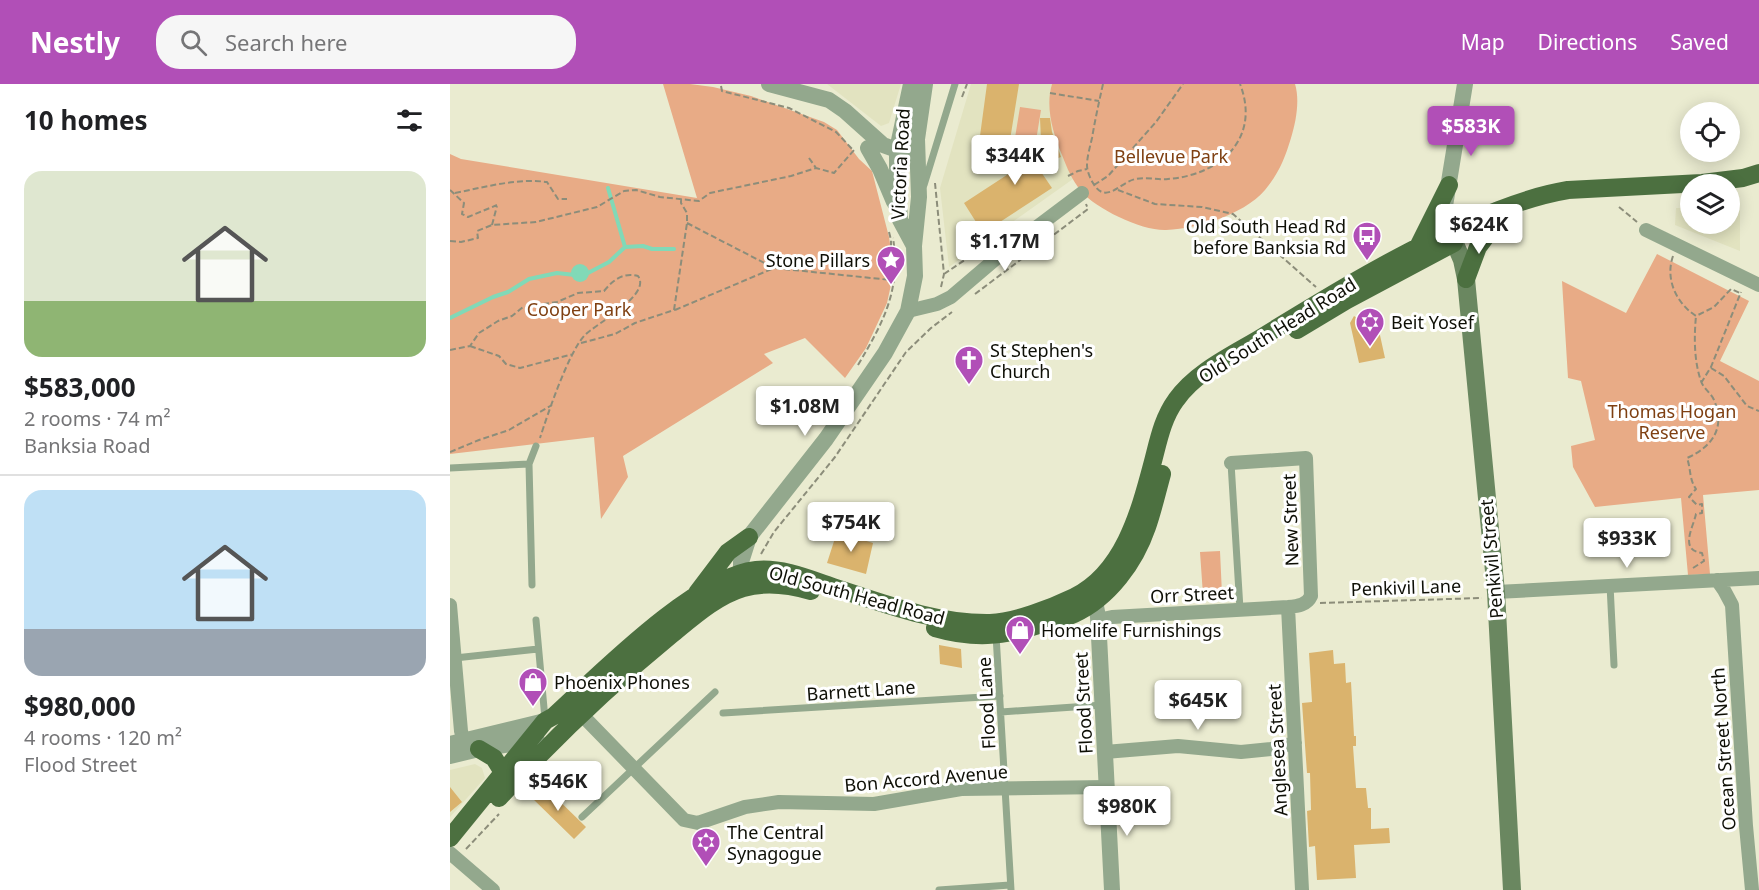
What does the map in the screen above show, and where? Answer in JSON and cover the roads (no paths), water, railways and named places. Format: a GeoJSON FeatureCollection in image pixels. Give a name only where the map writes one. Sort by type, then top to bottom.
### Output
{"type":"FeatureCollection","features":[{"type":"Feature","properties":{"kind":"main road","name":"Old South Head Road"},"geometry":{"type":"LineString","coordinates":[[450,852],[525,770],[581,714],[656,647],[756,570],[779,572],[911,611],[996,629],[1011,620],[1092,595],[1117,581],[1146,530],[1174,432],[1185,407],[1217,379],[1452,237],[1510,205],[1568,190],[1702,183],[1743,178],[1759,173]]}},
{"type":"Feature","properties":{"kind":"main road"},"geometry":{"type":"LineString","coordinates":[[1740,189],[1759,184]]}},
{"type":"Feature","properties":{"kind":"main road"},"geometry":{"type":"LineString","coordinates":[[1418,247],[1449,185]]}},
{"type":"Feature","properties":{"kind":"main road","name":"Old South Head Road"},"geometry":{"type":"LineString","coordinates":[[1092,595],[1099,580],[1129,536],[1166,417],[1184,390],[1228,358],[1329,296],[1418,247],[1538,208],[1568,201],[1680,195]]}},
{"type":"Feature","properties":{"kind":"main road"},"geometry":{"type":"LineString","coordinates":[[1466,279],[1478,247],[1496,223]]}},
{"type":"Feature","properties":{"kind":"main road","name":"Penkivil Street"},"geometry":{"type":"LineString","coordinates":[[1452,237],[1462,260],[1466,279],[1512,890]]}},
{"type":"Feature","properties":{"kind":"main road"},"geometry":{"type":"LineString","coordinates":[[694,596],[728,552],[748,537]]}},
{"type":"Feature","properties":{"kind":"main road","name":"Old South Head Road"},"geometry":{"type":"LineString","coordinates":[[450,838],[545,721],[554,716],[651,630],[694,596],[741,581]]}},
{"type":"Feature","properties":{"kind":"main road"},"geometry":{"type":"LineString","coordinates":[[462,748],[494,758],[504,774]]}},
{"type":"Feature","properties":{"kind":"street","name":"Victoria Road"},"geometry":{"type":"LineString","coordinates":[[911,84],[897,155],[893,226],[914,246]]}},
{"type":"Feature","properties":{"kind":"street","name":"Victoria Road"},"geometry":{"type":"LineString","coordinates":[[741,581],[743,552],[748,537],[826,439],[885,353],[908,311],[915,276],[914,246],[919,197],[917,156],[925,84]]}},
{"type":"Feature","properties":{"kind":"street"},"geometry":{"type":"LineString","coordinates":[[1452,237],[1445,212],[1465,84]]}},
{"type":"Feature","properties":{"kind":"street"},"geometry":{"type":"LineString","coordinates":[[766,90],[829,100],[897,155]]}},
{"type":"Feature","properties":{"kind":"street"},"geometry":{"type":"LineString","coordinates":[[804,95],[847,125],[863,152],[880,169],[893,226]]}},
{"type":"Feature","properties":{"kind":"street"},"geometry":{"type":"LineString","coordinates":[[863,152],[882,156],[917,156]]}},
{"type":"Feature","properties":{"kind":"street"},"geometry":{"type":"LineString","coordinates":[[908,311],[937,304],[951,297],[1005,251],[1088,189]]}},
{"type":"Feature","properties":{"kind":"street"},"geometry":{"type":"LineString","coordinates":[[1647,230],[1753,282]]}},
{"type":"Feature","properties":{"kind":"street","name":"New Street"},"geometry":{"type":"LineString","coordinates":[[1231,463],[1306,458],[1311,596],[1305,604],[1288,607]]}},
{"type":"Feature","properties":{"kind":"street"},"geometry":{"type":"LineString","coordinates":[[1489,595],[1610,585],[1752,579]]}},
{"type":"Feature","properties":{"kind":"street"},"geometry":{"type":"LineString","coordinates":[[1732,605],[1738,589],[1752,579]]}},
{"type":"Feature","properties":{"kind":"street","name":"Ocean Street North"},"geometry":{"type":"LineString","coordinates":[[1717,580],[1732,605],[1752,890]]}},
{"type":"Feature","properties":{"kind":"street","name":"Flood Street"},"geometry":{"type":"LineString","coordinates":[[1092,595],[1098,620],[1112,890]]}},
{"type":"Feature","properties":{"kind":"street"},"geometry":{"type":"LineString","coordinates":[[450,605],[462,748]]}},
{"type":"Feature","properties":{"kind":"street","name":"Orr Street"},"geometry":{"type":"LineString","coordinates":[[1098,620],[1112,617],[1288,607]]}},
{"type":"Feature","properties":{"kind":"street","name":"Anglesea Street"},"geometry":{"type":"LineString","coordinates":[[1288,607],[1302,890]]}},
{"type":"Feature","properties":{"kind":"street"},"geometry":{"type":"LineString","coordinates":[[462,748],[546,738],[581,714]]}},
{"type":"Feature","properties":{"kind":"street","name":"Bon Accord Avenue"},"geometry":{"type":"LineString","coordinates":[[581,714],[684,820],[691,822],[706,821],[745,807],[779,802],[874,804],[961,789],[1107,787]]}},
{"type":"Feature","properties":{"kind":"street"},"geometry":{"type":"LineString","coordinates":[[462,748],[545,721]]}},
{"type":"Feature","properties":{"kind":"street"},"geometry":{"type":"LineString","coordinates":[[1105,752],[1178,746],[1241,752],[1271,749],[1295,743]]}},
{"type":"Feature","properties":{"kind":"street"},"geometry":{"type":"LineString","coordinates":[[450,852],[494,890]]}},
{"type":"Feature","properties":{"kind":"lane"},"geometry":{"type":"LineString","coordinates":[[919,197],[955,84]]}},
{"type":"Feature","properties":{"kind":"lane"},"geometry":{"type":"LineString","coordinates":[[532,585],[529,464],[537,446]]}},
{"type":"Feature","properties":{"kind":"lane","name":"New Street"},"geometry":{"type":"LineString","coordinates":[[1231,463],[1240,609]]}},
{"type":"Feature","properties":{"kind":"lane"},"geometry":{"type":"LineString","coordinates":[[450,468],[529,464]]}},
{"type":"Feature","properties":{"kind":"lane"},"geometry":{"type":"LineString","coordinates":[[1610,585],[1614,665]]}},
{"type":"Feature","properties":{"kind":"lane"},"geometry":{"type":"LineString","coordinates":[[536,620],[545,721]]}},
{"type":"Feature","properties":{"kind":"lane","name":"Flood Lane"},"geometry":{"type":"LineString","coordinates":[[996,629],[1010,888]]}},
{"type":"Feature","properties":{"kind":"lane"},"geometry":{"type":"LineString","coordinates":[[453,659],[538,649]]}},
{"type":"Feature","properties":{"kind":"lane"},"geometry":{"type":"LineString","coordinates":[[582,817],[715,692]]}},
{"type":"Feature","properties":{"kind":"lane","name":"Barnett Lane"},"geometry":{"type":"LineString","coordinates":[[723,713],[1000,696]]}},
{"type":"Feature","properties":{"kind":"lane"},"geometry":{"type":"LineString","coordinates":[[1001,712],[1103,705]]}},
{"type":"Feature","properties":{"kind":"lane"},"geometry":{"type":"LineString","coordinates":[[939,890],[1010,888]]}},
{"type":"Feature","properties":{"kind":"waterway"},"geometry":{"type":"LineString","coordinates":[[608,188],[625,247]]}},
{"type":"Feature","properties":{"kind":"waterway"},"geometry":{"type":"LineString","coordinates":[[588,273],[609,262],[625,247],[674,249]]}},
{"type":"Feature","properties":{"kind":"waterway"},"geometry":{"type":"LineString","coordinates":[[450,318],[508,292],[529,279],[557,273],[575,275]]}},
{"type":"Feature","properties":{"kind":"place","name":"Old South Head Rd before Banksia Rd"},"geometry":{"type":"Point","coordinates":[1367,262]}},
{"type":"Feature","properties":{"kind":"place","name":"Stone Pillars"},"geometry":{"type":"Point","coordinates":[891,286]}},
{"type":"Feature","properties":{"kind":"place","name":"Beit Yosef"},"geometry":{"type":"Point","coordinates":[1370,348]}},
{"type":"Feature","properties":{"kind":"place","name":"St Stephen's Church"},"geometry":{"type":"Point","coordinates":[969,386]}},
{"type":"Feature","properties":{"kind":"place","name":"Homelife Furnishings"},"geometry":{"type":"Point","coordinates":[1020,656]}},
{"type":"Feature","properties":{"kind":"place","name":"Phoenix Phones"},"geometry":{"type":"Point","coordinates":[533,708]}},
{"type":"Feature","properties":{"kind":"place","name":"The Central Synagogue"},"geometry":{"type":"Point","coordinates":[706,868]}},
{"type":"Feature","properties":{"kind":"park label","name":"Bellevue Park"},"geometry":{"type":"Point","coordinates":[1171,156]}},
{"type":"Feature","properties":{"kind":"park label","name":"Cooper Park"},"geometry":{"type":"Point","coordinates":[579,309]}},
{"type":"Feature","properties":{"kind":"park label","name":"Thomas Hogan Reserve"},"geometry":{"type":"Point","coordinates":[1672,421]}}]}
